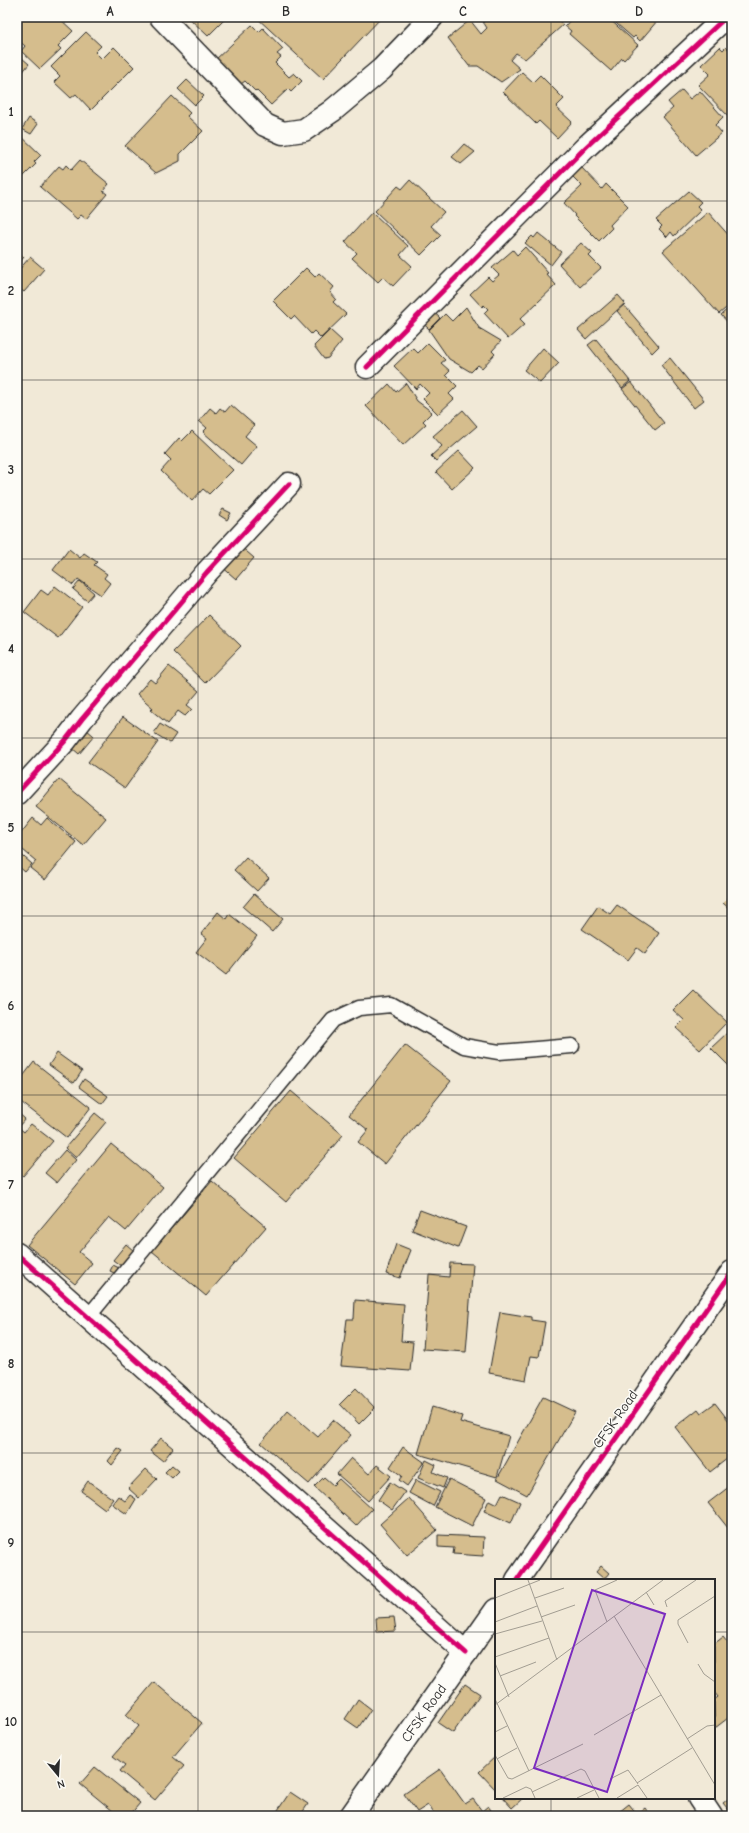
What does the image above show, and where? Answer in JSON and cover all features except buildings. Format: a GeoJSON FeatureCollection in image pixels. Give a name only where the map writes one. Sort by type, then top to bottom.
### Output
{"type":"FeatureCollection","features":[{"type":"Feature","properties":{"kind":"street"},"geometry":{"type":"LineString","coordinates":[[161,17],[265,125],[283,133],[304,130],[332,111],[382,69],[432,17]]}},
{"type":"Feature","properties":{"kind":"street"},"geometry":{"type":"LineString","coordinates":[[366,367],[586,147],[726,17]]}},
{"type":"Feature","properties":{"kind":"street"},"geometry":{"type":"LineString","coordinates":[[17,793],[65,741],[207,572],[289,484]]}},
{"type":"Feature","properties":{"kind":"street"},"geometry":{"type":"LineString","coordinates":[[17,1254],[466,1653]]}},
{"type":"Feature","properties":{"kind":"street","name":"CFSK Road"},"geometry":{"type":"LineString","coordinates":[[518,1579],[732,1272]]}},
{"type":"Feature","properties":{"kind":"street","name":"CFSK Road"},"geometry":{"type":"LineString","coordinates":[[351,1816],[495,1611]]}},
{"type":"Feature","properties":{"kind":"street"},"geometry":{"type":"LineString","coordinates":[[700,1799],[711,1816]]}},
{"type":"Feature","properties":{"kind":"lane"},"geometry":{"type":"LineString","coordinates":[[88,1317],[333,1020],[359,1008],[391,1005],[464,1046],[498,1052],[572,1046]]}},
{"type":"Feature","properties":{"kind":"cycle path"},"geometry":{"type":"LineString","coordinates":[[367,367],[586,147],[726,17]]}},
{"type":"Feature","properties":{"kind":"cycle path"},"geometry":{"type":"LineString","coordinates":[[17,793],[65,741],[207,572],[289,484]]}},
{"type":"Feature","properties":{"kind":"cycle path"},"geometry":{"type":"LineString","coordinates":[[17,1254],[466,1653]]}},
{"type":"Feature","properties":{"kind":"cycle path"},"geometry":{"type":"LineString","coordinates":[[518,1579],[732,1272]]}}]}
